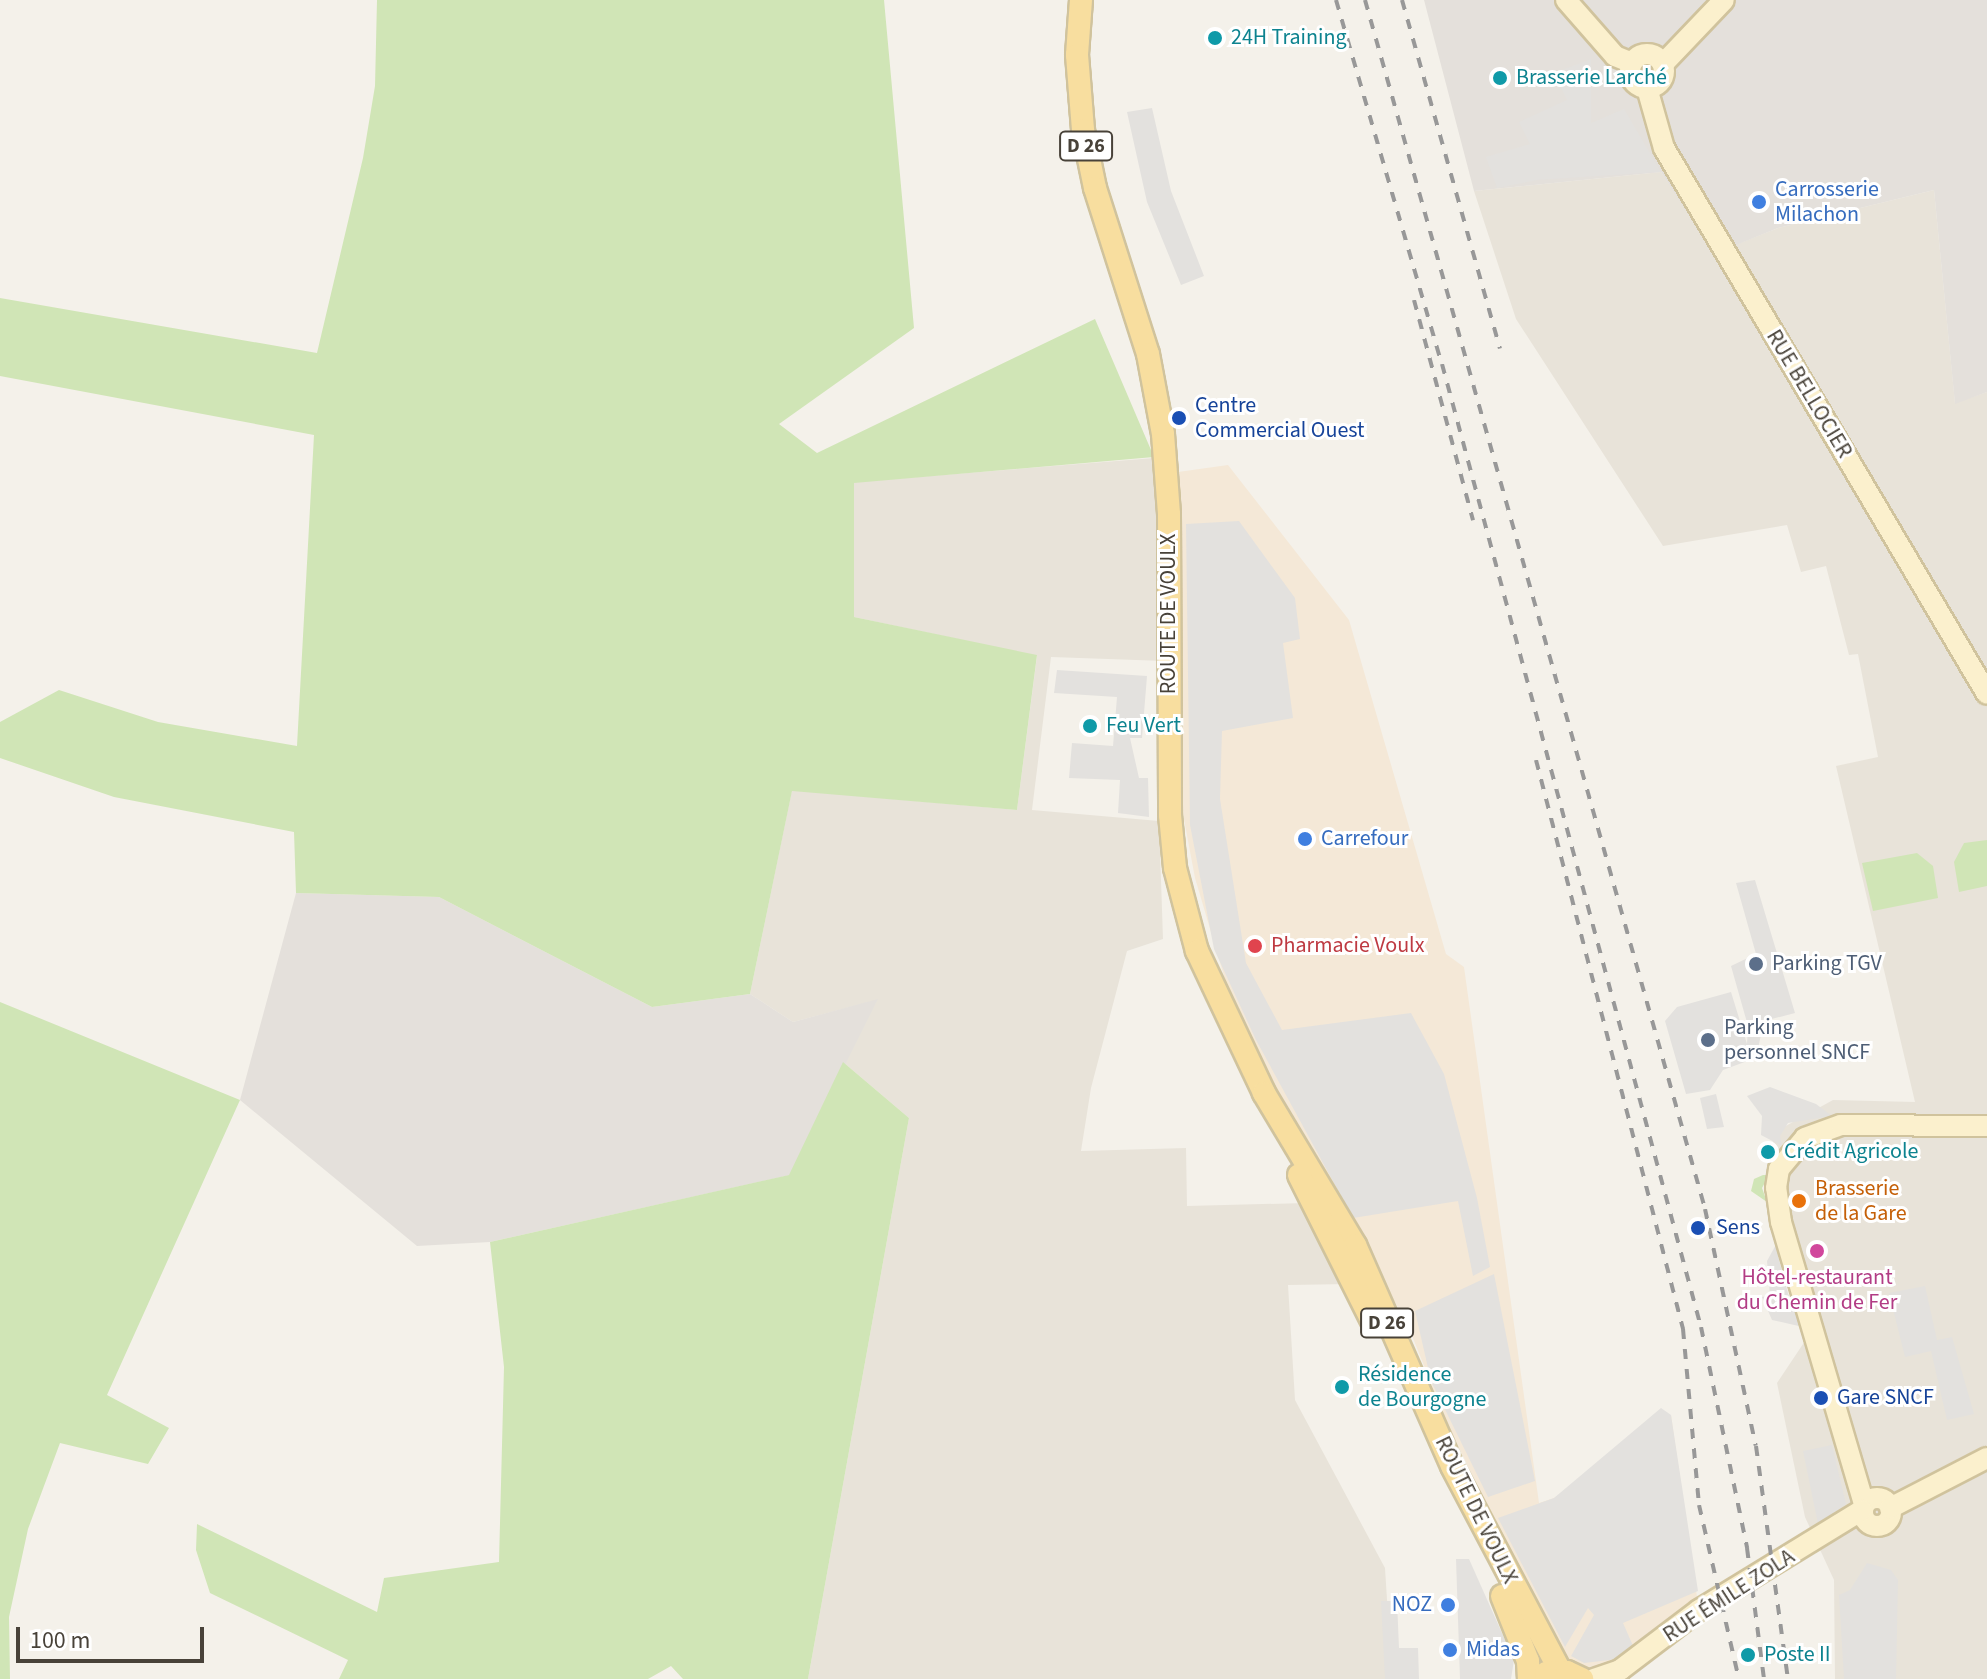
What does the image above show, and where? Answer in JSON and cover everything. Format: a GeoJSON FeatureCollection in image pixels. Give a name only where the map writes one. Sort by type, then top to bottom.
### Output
{"type":"FeatureCollection","features":[{"type":"Feature","properties":{"kind":"main road"},"geometry":{"type":"LineString","coordinates":[[1566,0],[1615,56],[1632,63]]}},
{"type":"Feature","properties":{"kind":"main road"},"geometry":{"type":"LineString","coordinates":[[1632,63],[1633,80],[1647,88],[1662,79],[1663,64],[1724,0]]}},
{"type":"Feature","properties":{"kind":"main road","name":"ROUTE DE VOULX"},"geometry":{"type":"LineString","coordinates":[[1076,7],[1083,130],[1148,354],[1164,447],[1175,868],[1197,951],[1264,1093],[1292,1161],[1455,1490],[1517,1626],[1532,1679]]}},
{"type":"Feature","properties":{"kind":"main road"},"geometry":{"type":"LineString","coordinates":[[1632,63],[1647,54],[1663,64]]}},
{"type":"Feature","properties":{"kind":"main road","name":"RUE BELLOCIER"},"geometry":{"type":"LineString","coordinates":[[1647,88],[1664,148],[1987,694]]}},
{"type":"Feature","properties":{"kind":"main road","name":"ROUTE DE VOULX"},"geometry":{"type":"LineString","coordinates":[[1264,1093],[1349,1234],[1452,1466],[1560,1671]]}},
{"type":"Feature","properties":{"kind":"main road"},"geometry":{"type":"LineString","coordinates":[[1987,1126],[1841,1125],[1805,1138],[1787,1155],[1776,1188],[1779,1210],[1865,1512],[1885,1523],[1890,1508],[1987,1458]]}},
{"type":"Feature","properties":{"kind":"main road","name":"RUE ÉMILE ZOLA"},"geometry":{"type":"LineString","coordinates":[[1633,1679],[1703,1624],[1794,1568],[1865,1512]]}},
{"type":"Feature","properties":{"kind":"main road","name":"RUE ÉMILE ZOLA"},"geometry":{"type":"LineString","coordinates":[[1594,1679],[1620,1670],[1699,1610],[1865,1512]]}},
{"type":"Feature","properties":{"kind":"main road"},"geometry":{"type":"LineString","coordinates":[[1532,1679],[1560,1671],[1582,1679]]}},
{"type":"Feature","properties":{"kind":"shaded area"},"geometry":{"type":"Polygon","coordinates":[[[1424,0],[1987,0],[1987,392],[1955,404],[1934,190],[1778,228],[1714,254],[1661,172],[1474,191],[1424,0]]]}},
{"type":"Feature","properties":{"kind":"shaded area"},"geometry":{"type":"Polygon","coordinates":[[[1591,59],[1591,123],[1624,109],[1661,172],[1537,180],[1497,188],[1486,157],[1530,144],[1519,122],[1567,100],[1554,73],[1591,59]]]}},
{"type":"Feature","properties":{"kind":"shaded area"},"geometry":{"type":"Polygon","coordinates":[[[1152,108],[1171,191],[1204,276],[1181,285],[1147,202],[1127,112],[1152,108]]]}},
{"type":"Feature","properties":{"kind":"shaded area"},"geometry":{"type":"Polygon","coordinates":[[[1661,172],[1715,253],[1778,228],[1934,190],[1955,403],[1987,392],[1987,1679],[1835,1679],[1834,1580],[1805,1517],[1777,1383],[1815,1326],[1771,1134],[1833,1100],[1915,1102],[1836,766],[1878,757],[1858,654],[1849,655],[1826,566],[1801,572],[1787,525],[1663,546],[1516,319],[1474,191],[1661,172]]]}},
{"type":"Feature","properties":{"kind":"shaded area"},"geometry":{"type":"Polygon","coordinates":[[[1154,458],[1168,573],[1165,661],[1051,657],[1032,810],[1159,821],[1163,939],[1127,951],[1091,1088],[1081,1151],[1186,1148],[1187,1206],[1306,1203],[1349,1284],[1288,1285],[1295,1400],[1385,1568],[1392,1679],[808,1679],[909,1118],[843,1062],[877,1000],[793,1022],[750,994],[792,790],[1017,810],[1037,656],[854,617],[854,482],[1154,458]]]}},
{"type":"Feature","properties":{"kind":"shaded area"},"geometry":{"type":"Polygon","coordinates":[[[1228,465],[1349,620],[1446,954],[1464,967],[1539,1503],[1554,1498],[1671,1415],[1698,1604],[1621,1661],[1578,1669],[1549,1637],[1444,1416],[1407,1323],[1310,1156],[1232,1003],[1195,878],[1183,814],[1178,472],[1228,465]]]}},
{"type":"Feature","properties":{"kind":"shaded area"},"geometry":{"type":"Polygon","coordinates":[[[1239,521],[1295,598],[1300,639],[1283,643],[1293,718],[1222,731],[1220,799],[1246,963],[1282,1030],[1411,1013],[1444,1074],[1477,1198],[1490,1267],[1473,1276],[1458,1201],[1353,1218],[1256,1040],[1214,949],[1190,825],[1186,524],[1239,521]]]}},
{"type":"Feature","properties":{"kind":"shaded area"},"geometry":{"type":"Polygon","coordinates":[[[1057,670],[1147,676],[1142,738],[1130,738],[1139,778],[1148,778],[1149,817],[1118,813],[1120,780],[1069,778],[1072,743],[1113,746],[1117,697],[1054,693],[1057,670]]]}},
{"type":"Feature","properties":{"kind":"shaded area"},"geometry":{"type":"Polygon","coordinates":[[[1755,880],[1795,1013],[1764,1021],[1757,1053],[1749,1052],[1750,1060],[1723,1070],[1710,1090],[1686,1094],[1665,1021],[1677,1007],[1731,992],[1747,1044],[1748,1026],[1731,966],[1756,954],[1736,883],[1755,880]]]}},
{"type":"Feature","properties":{"kind":"shaded area"},"geometry":{"type":"Polygon","coordinates":[[[296,893],[439,897],[652,1007],[750,994],[793,1022],[878,999],[790,1175],[490,1242],[417,1246],[240,1100],[296,893]]]}},
{"type":"Feature","properties":{"kind":"shaded area"},"geometry":{"type":"Polygon","coordinates":[[[1770,1087],[1816,1104],[1832,1116],[1788,1123],[1780,1136],[1782,1146],[1761,1135],[1762,1116],[1747,1096],[1770,1087]]]}},
{"type":"Feature","properties":{"kind":"shaded area"},"geometry":{"type":"Polygon","coordinates":[[[1716,1094],[1724,1127],[1707,1129],[1700,1098],[1716,1094]]]}},
{"type":"Feature","properties":{"kind":"shaded area"},"geometry":{"type":"Polygon","coordinates":[[[1778,1241],[1783,1245],[1778,1256],[1792,1308],[1799,1309],[1803,1327],[1772,1320],[1762,1297],[1770,1295],[1767,1261],[1778,1241]]]}},
{"type":"Feature","properties":{"kind":"shaded area"},"geometry":{"type":"Polygon","coordinates":[[[1494,1274],[1535,1481],[1488,1497],[1431,1381],[1415,1311],[1494,1274]]]}},
{"type":"Feature","properties":{"kind":"shaded area"},"geometry":{"type":"Polygon","coordinates":[[[1925,1286],[1937,1340],[1952,1337],[1974,1414],[1947,1420],[1931,1351],[1905,1357],[1889,1293],[1925,1286]]]}},
{"type":"Feature","properties":{"kind":"shaded area"},"geometry":{"type":"Polygon","coordinates":[[[1661,1408],[1671,1415],[1698,1591],[1623,1623],[1634,1648],[1618,1659],[1584,1663],[1571,1656],[1594,1615],[1588,1608],[1565,1647],[1498,1518],[1554,1498],[1661,1408]]]}},
{"type":"Feature","properties":{"kind":"shaded area"},"geometry":{"type":"Polygon","coordinates":[[[1832,1445],[1846,1504],[1818,1524],[1803,1451],[1832,1445]]]}},
{"type":"Feature","properties":{"kind":"shaded area"},"geometry":{"type":"Polygon","coordinates":[[[1456,1559],[1469,1559],[1514,1660],[1511,1679],[1460,1679],[1456,1559]]]}},
{"type":"Feature","properties":{"kind":"shaded area"},"geometry":{"type":"Polygon","coordinates":[[[1867,1563],[1891,1570],[1898,1580],[1896,1679],[1844,1679],[1839,1595],[1850,1590],[1867,1563]]]}},
{"type":"Feature","properties":{"kind":"shaded area"},"geometry":{"type":"Polygon","coordinates":[[[1381,1601],[1397,1601],[1399,1648],[1418,1648],[1419,1679],[1385,1679],[1381,1601]]]}},
{"type":"Feature","properties":{"kind":"green space"},"geometry":{"type":"Polygon","coordinates":[[[377,0],[884,0],[914,328],[779,424],[817,453],[1095,319],[1154,457],[854,483],[854,617],[1037,655],[1017,810],[792,791],[750,994],[652,1007],[439,897],[296,893],[294,832],[114,797],[0,758],[0,722],[59,690],[158,722],[297,746],[314,435],[0,376],[0,298],[317,353],[363,158],[375,86],[377,0]]]}},
{"type":"Feature","properties":{"kind":"green space"},"geometry":{"type":"Polygon","coordinates":[[[1987,840],[1987,886],[1959,892],[1954,862],[1964,843],[1987,840]]]}},
{"type":"Feature","properties":{"kind":"green space"},"geometry":{"type":"Polygon","coordinates":[[[1917,853],[1933,866],[1938,898],[1873,911],[1862,863],[1917,853]]]}},
{"type":"Feature","properties":{"kind":"green space"},"geometry":{"type":"Polygon","coordinates":[[[0,1002],[240,1100],[107,1395],[169,1428],[148,1464],[60,1443],[28,1529],[9,1617],[10,1679],[0,1679],[0,1002]]]}},
{"type":"Feature","properties":{"kind":"green space"},"geometry":{"type":"Polygon","coordinates":[[[843,1062],[909,1118],[808,1679],[683,1679],[671,1666],[648,1679],[339,1679],[348,1660],[210,1593],[196,1550],[197,1524],[377,1612],[384,1578],[499,1562],[504,1367],[490,1242],[789,1175],[843,1062]]]}},
{"type":"Feature","properties":{"kind":"green space"},"geometry":{"type":"Polygon","coordinates":[[[1769,1175],[1762,1188],[1767,1202],[1751,1191],[1754,1179],[1769,1175]]]}},
{"type":"Feature","properties":{"kind":"railway"},"geometry":{"type":"LineString","coordinates":[[1336,0],[1442,364],[1701,1327],[1747,1548],[1764,1679]]}},
{"type":"Feature","properties":{"kind":"railway"},"geometry":{"type":"LineString","coordinates":[[1365,0],[1705,1209],[1756,1446],[1788,1679]]}},
{"type":"Feature","properties":{"kind":"railway"},"geometry":{"type":"LineString","coordinates":[[1402,0],[1500,348]]}},
{"type":"Feature","properties":{"kind":"railway"},"geometry":{"type":"LineString","coordinates":[[1414,300],[1473,520]]}},
{"type":"Feature","properties":{"kind":"railway"},"geometry":{"type":"LineString","coordinates":[[1536,760],[1683,1329],[1699,1505],[1739,1679]]}},
{"type":"Feature","properties":{"kind":"place","name":"24H Training"},"geometry":{"type":"Point","coordinates":[1215,38]}},
{"type":"Feature","properties":{"kind":"place","name":"Brasserie Larché"},"geometry":{"type":"Point","coordinates":[1500,78]}},
{"type":"Feature","properties":{"kind":"place","name":"Carrosserie Milachon"},"geometry":{"type":"Point","coordinates":[1759,202]}},
{"type":"Feature","properties":{"kind":"place","name":"Centre Commercial Ouest"},"geometry":{"type":"Point","coordinates":[1179,418]}},
{"type":"Feature","properties":{"kind":"place","name":"Feu Vert"},"geometry":{"type":"Point","coordinates":[1090,726]}},
{"type":"Feature","properties":{"kind":"place","name":"Carrefour"},"geometry":{"type":"Point","coordinates":[1305,839]}},
{"type":"Feature","properties":{"kind":"place","name":"Pharmacie Voulx"},"geometry":{"type":"Point","coordinates":[1255,946]}},
{"type":"Feature","properties":{"kind":"place","name":"Parking TGV"},"geometry":{"type":"Point","coordinates":[1756,964]}},
{"type":"Feature","properties":{"kind":"place","name":"Parking personnel SNCF"},"geometry":{"type":"Point","coordinates":[1708,1040]}},
{"type":"Feature","properties":{"kind":"place","name":"Crédit Agricole"},"geometry":{"type":"Point","coordinates":[1768,1152]}},
{"type":"Feature","properties":{"kind":"place","name":"Brasserie de la Gare"},"geometry":{"type":"Point","coordinates":[1799,1201]}},
{"type":"Feature","properties":{"kind":"place","name":"Sens"},"geometry":{"type":"Point","coordinates":[1698,1228]}},
{"type":"Feature","properties":{"kind":"place","name":"Hôtel-restaurant du Chemin de Fer"},"geometry":{"type":"Point","coordinates":[1817,1251]}},
{"type":"Feature","properties":{"kind":"place","name":"Résidence de Bourgogne"},"geometry":{"type":"Point","coordinates":[1342,1387]}},
{"type":"Feature","properties":{"kind":"place","name":"Gare SNCF"},"geometry":{"type":"Point","coordinates":[1821,1398]}},
{"type":"Feature","properties":{"kind":"place","name":"NOZ"},"geometry":{"type":"Point","coordinates":[1448,1605]}},
{"type":"Feature","properties":{"kind":"place","name":"Midas"},"geometry":{"type":"Point","coordinates":[1450,1650]}},
{"type":"Feature","properties":{"kind":"place","name":"Poste II"},"geometry":{"type":"Point","coordinates":[1748,1655]}}]}
